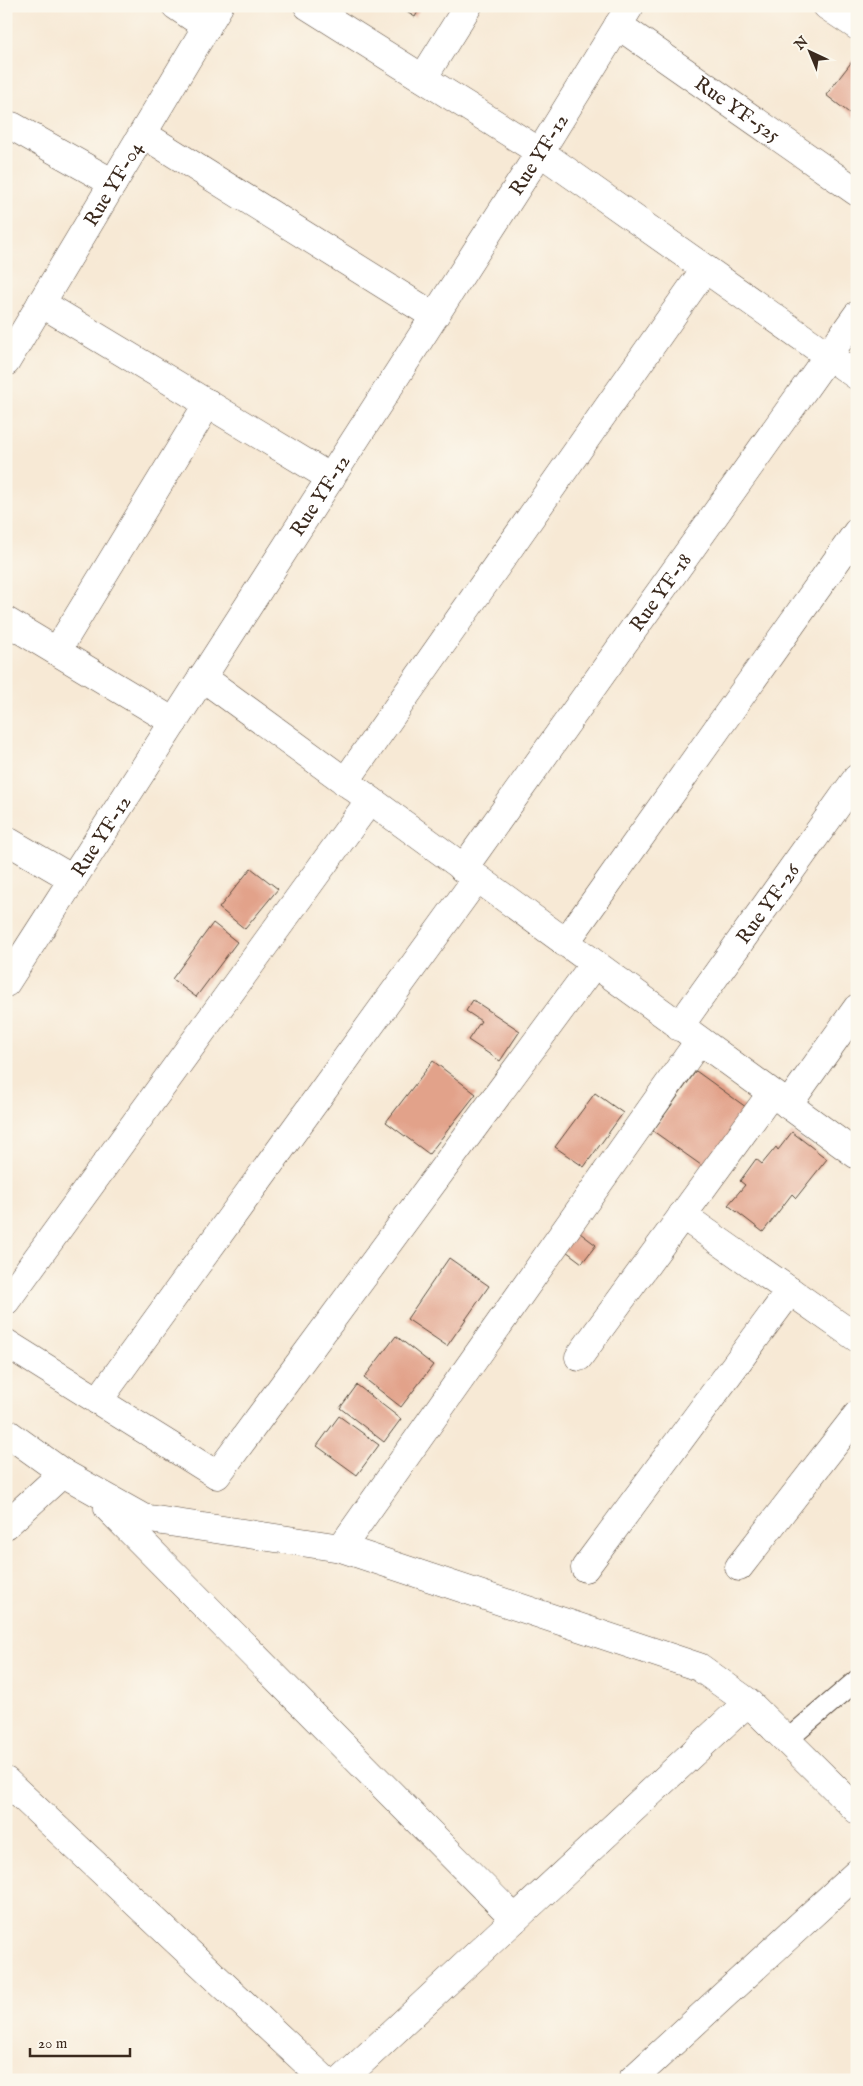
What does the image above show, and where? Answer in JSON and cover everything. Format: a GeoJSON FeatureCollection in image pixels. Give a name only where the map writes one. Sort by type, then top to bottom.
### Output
{"type":"FeatureCollection","features":[{"type":"Feature","properties":{"kind":"street"},"geometry":{"type":"LineString","coordinates":[[176,6],[213,17]]}},
{"type":"Feature","properties":{"kind":"street"},"geometry":{"type":"LineString","coordinates":[[308,6],[540,152],[857,376]]}},
{"type":"Feature","properties":{"kind":"street"},"geometry":{"type":"LineString","coordinates":[[423,78],[468,6]]}},
{"type":"Feature","properties":{"kind":"street"},"geometry":{"type":"LineString","coordinates":[[827,6],[857,26]]}},
{"type":"Feature","properties":{"kind":"street","name":"Rue YF-12"},"geometry":{"type":"LineString","coordinates":[[6,983],[540,152],[624,16]]}},
{"type":"Feature","properties":{"kind":"street","name":"Rue YF-525"},"geometry":{"type":"LineString","coordinates":[[624,16],[857,192]]}},
{"type":"Feature","properties":{"kind":"street","name":"Rue YF-04"},"geometry":{"type":"LineString","coordinates":[[6,362],[213,17]]}},
{"type":"Feature","properties":{"kind":"street"},"geometry":{"type":"LineString","coordinates":[[8,120],[113,183]]}},
{"type":"Feature","properties":{"kind":"street"},"geometry":{"type":"LineString","coordinates":[[142,134],[434,316]]}},
{"type":"Feature","properties":{"kind":"street"},"geometry":{"type":"LineString","coordinates":[[345,782],[705,268]]}},
{"type":"Feature","properties":{"kind":"street"},"geometry":{"type":"LineString","coordinates":[[41,303],[331,478]]}},
{"type":"Feature","properties":{"kind":"street","name":"Rue YF-18"},"geometry":{"type":"LineString","coordinates":[[98,1401],[470,873],[857,315]]}},
{"type":"Feature","properties":{"kind":"street"},"geometry":{"type":"LineString","coordinates":[[57,652],[208,403]]}},
{"type":"Feature","properties":{"kind":"street"},"geometry":{"type":"LineString","coordinates":[[566,943],[857,532]]}},
{"type":"Feature","properties":{"kind":"street"},"geometry":{"type":"LineString","coordinates":[[6,621],[174,722]]}},
{"type":"Feature","properties":{"kind":"street"},"geometry":{"type":"LineString","coordinates":[[202,677],[857,1155]]}},
{"type":"Feature","properties":{"kind":"street","name":"Rue YF-26"},"geometry":{"type":"LineString","coordinates":[[341,1548],[689,1034],[857,778]]}},
{"type":"Feature","properties":{"kind":"street"},"geometry":{"type":"LineString","coordinates":[[6,1302],[370,800]]}},
{"type":"Feature","properties":{"kind":"street"},"geometry":{"type":"LineString","coordinates":[[6,840],[73,879]]}},
{"type":"Feature","properties":{"kind":"street"},"geometry":{"type":"LineString","coordinates":[[6,1343],[217,1475],[594,964]]}},
{"type":"Feature","properties":{"kind":"street"},"geometry":{"type":"LineString","coordinates":[[579,1357],[682,1216],[857,1008]]}},
{"type":"Feature","properties":{"kind":"street"},"geometry":{"type":"LineString","coordinates":[[682,1216],[857,1338]]}},
{"type":"Feature","properties":{"kind":"street"},"geometry":{"type":"LineString","coordinates":[[585,1568],[790,1291]]}},
{"type":"Feature","properties":{"kind":"street"},"geometry":{"type":"LineString","coordinates":[[739,1567],[857,1415]]}},
{"type":"Feature","properties":{"kind":"street"},"geometry":{"type":"LineString","coordinates":[[6,1432],[74,1479],[143,1518],[341,1548],[699,1667],[748,1702],[857,1810]]}},
{"type":"Feature","properties":{"kind":"street"},"geometry":{"type":"LineString","coordinates":[[6,1525],[74,1479]]}},
{"type":"Feature","properties":{"kind":"street"},"geometry":{"type":"LineString","coordinates":[[74,1479],[515,1919]]}},
{"type":"Feature","properties":{"kind":"street"},"geometry":{"type":"LineString","coordinates":[[342,2080],[748,1702]]}},
{"type":"Feature","properties":{"kind":"street"},"geometry":{"type":"LineString","coordinates":[[6,1781],[325,2080]]}},
{"type":"Feature","properties":{"kind":"street"},"geometry":{"type":"LineString","coordinates":[[632,2080],[857,1872]]}},
{"type":"Feature","properties":{"kind":"lane"},"geometry":{"type":"LineString","coordinates":[[786,1740],[857,1680]]}},
{"type":"Feature","properties":{"kind":"building"},"geometry":{"type":"Polygon","coordinates":[[[396,6],[421,6],[415,17],[396,6]]]}},
{"type":"Feature","properties":{"kind":"building"},"geometry":{"type":"Polygon","coordinates":[[[857,55],[857,119],[826,95],[857,55]]]}},
{"type":"Feature","properties":{"kind":"building"},"geometry":{"type":"Polygon","coordinates":[[[251,868],[278,889],[245,929],[219,908],[251,868]]]}},
{"type":"Feature","properties":{"kind":"building"},"geometry":{"type":"Polygon","coordinates":[[[213,923],[237,942],[196,997],[172,979],[213,923]]]}},
{"type":"Feature","properties":{"kind":"building"},"geometry":{"type":"Polygon","coordinates":[[[473,1000],[520,1031],[500,1061],[468,1040],[481,1021],[466,1011],[473,1000]]]}},
{"type":"Feature","properties":{"kind":"building"},"geometry":{"type":"Polygon","coordinates":[[[433,1061],[476,1094],[429,1154],[386,1122],[433,1061]]]}},
{"type":"Feature","properties":{"kind":"building"},"geometry":{"type":"Polygon","coordinates":[[[696,1071],[750,1110],[708,1170],[653,1131],[696,1071]]]}},
{"type":"Feature","properties":{"kind":"building"},"geometry":{"type":"Polygon","coordinates":[[[595,1093],[623,1113],[584,1167],[555,1147],[595,1093]]]}},
{"type":"Feature","properties":{"kind":"building"},"geometry":{"type":"Polygon","coordinates":[[[792,1132],[827,1159],[796,1198],[792,1194],[763,1232],[728,1205],[745,1185],[740,1181],[756,1159],[762,1164],[776,1147],[778,1150],[792,1132]]]}},
{"type":"Feature","properties":{"kind":"building"},"geometry":{"type":"Polygon","coordinates":[[[576,1230],[596,1245],[582,1263],[562,1248],[576,1230]]]}},
{"type":"Feature","properties":{"kind":"building"},"geometry":{"type":"Polygon","coordinates":[[[449,1258],[489,1286],[447,1346],[407,1319],[449,1258]]]}},
{"type":"Feature","properties":{"kind":"building"},"geometry":{"type":"Polygon","coordinates":[[[396,1336],[433,1365],[401,1407],[364,1378],[396,1336]]]}},
{"type":"Feature","properties":{"kind":"building"},"geometry":{"type":"Polygon","coordinates":[[[357,1385],[401,1419],[384,1442],[340,1408],[357,1385]]]}},
{"type":"Feature","properties":{"kind":"building"},"geometry":{"type":"Polygon","coordinates":[[[339,1416],[379,1445],[357,1475],[317,1446],[339,1416]]]}}]}
